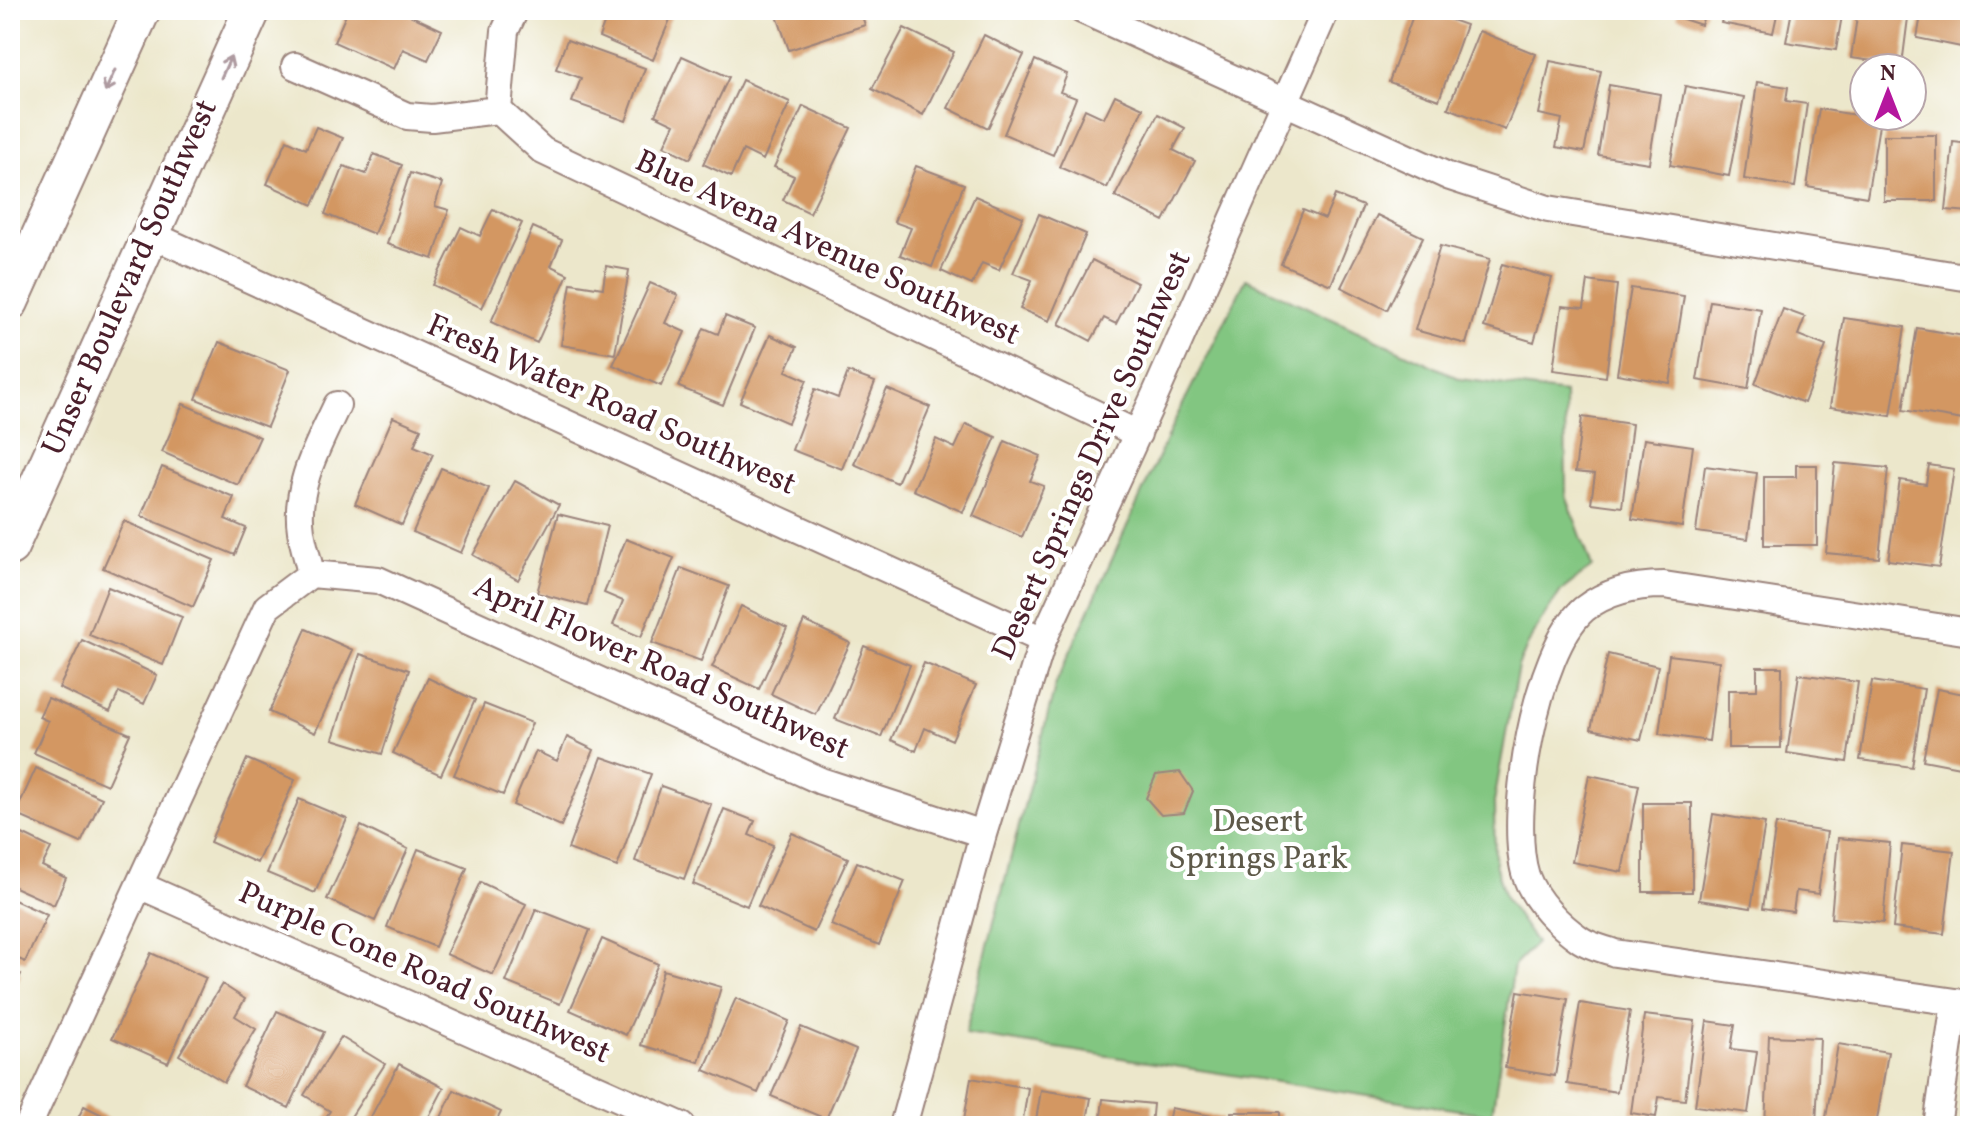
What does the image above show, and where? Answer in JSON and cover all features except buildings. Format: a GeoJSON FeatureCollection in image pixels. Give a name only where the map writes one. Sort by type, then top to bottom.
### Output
{"type":"FeatureCollection","features":[{"type":"Feature","properties":{"kind":"main road"},"geometry":{"type":"LineString","coordinates":[[10,302],[142,10]]}},
{"type":"Feature","properties":{"kind":"main road","name":"Unser Boulevard Southwest"},"geometry":{"type":"LineString","coordinates":[[10,547],[252,10]]}},
{"type":"Feature","properties":{"kind":"street"},"geometry":{"type":"LineString","coordinates":[[295,66],[407,116],[432,118],[498,110],[505,31],[515,10]]}},
{"type":"Feature","properties":{"kind":"street"},"geometry":{"type":"LineString","coordinates":[[1082,10],[1450,177],[1548,209],[1970,278]]}},
{"type":"Feature","properties":{"kind":"street","name":"Desert Springs Drive Southwest"},"geometry":{"type":"LineString","coordinates":[[903,1126],[983,834],[1043,640],[1326,10]]}},
{"type":"Feature","properties":{"kind":"street","name":"Blue Avena Avenue Southwest"},"geometry":{"type":"LineString","coordinates":[[498,110],[543,151],[1138,434]]}},
{"type":"Feature","properties":{"kind":"street","name":"Fresh Water Road Southwest"},"geometry":{"type":"LineString","coordinates":[[150,234],[1043,640]]}},
{"type":"Feature","properties":{"kind":"street"},"geometry":{"type":"LineString","coordinates":[[28,1126],[267,607],[311,574],[300,529],[300,497],[307,471],[337,405]]}},
{"type":"Feature","properties":{"kind":"street","name":"April Flower Road Southwest"},"geometry":{"type":"LineString","coordinates":[[311,574],[378,580],[821,781],[983,834]]}},
{"type":"Feature","properties":{"kind":"street"},"geometry":{"type":"LineString","coordinates":[[1937,1126],[1962,1003],[1615,953],[1582,941],[1547,910],[1527,876],[1519,828],[1527,754],[1550,663],[1565,633],[1584,610],[1608,596],[1638,585],[1664,585],[1970,632]]}},
{"type":"Feature","properties":{"kind":"street","name":"Purple Cone Road Southwest"},"geometry":{"type":"LineString","coordinates":[[139,885],[682,1126]]}},
{"type":"Feature","properties":{"kind":"green space","name":"Desert Springs Park"},"geometry":{"type":"Polygon","coordinates":[[[1246,279],[1461,379],[1565,393],[1566,495],[1592,567],[1561,591],[1535,630],[1518,666],[1494,802],[1495,864],[1505,898],[1536,943],[1514,965],[1492,1115],[965,1034],[1056,683],[1175,420],[1246,279]]]}}]}
